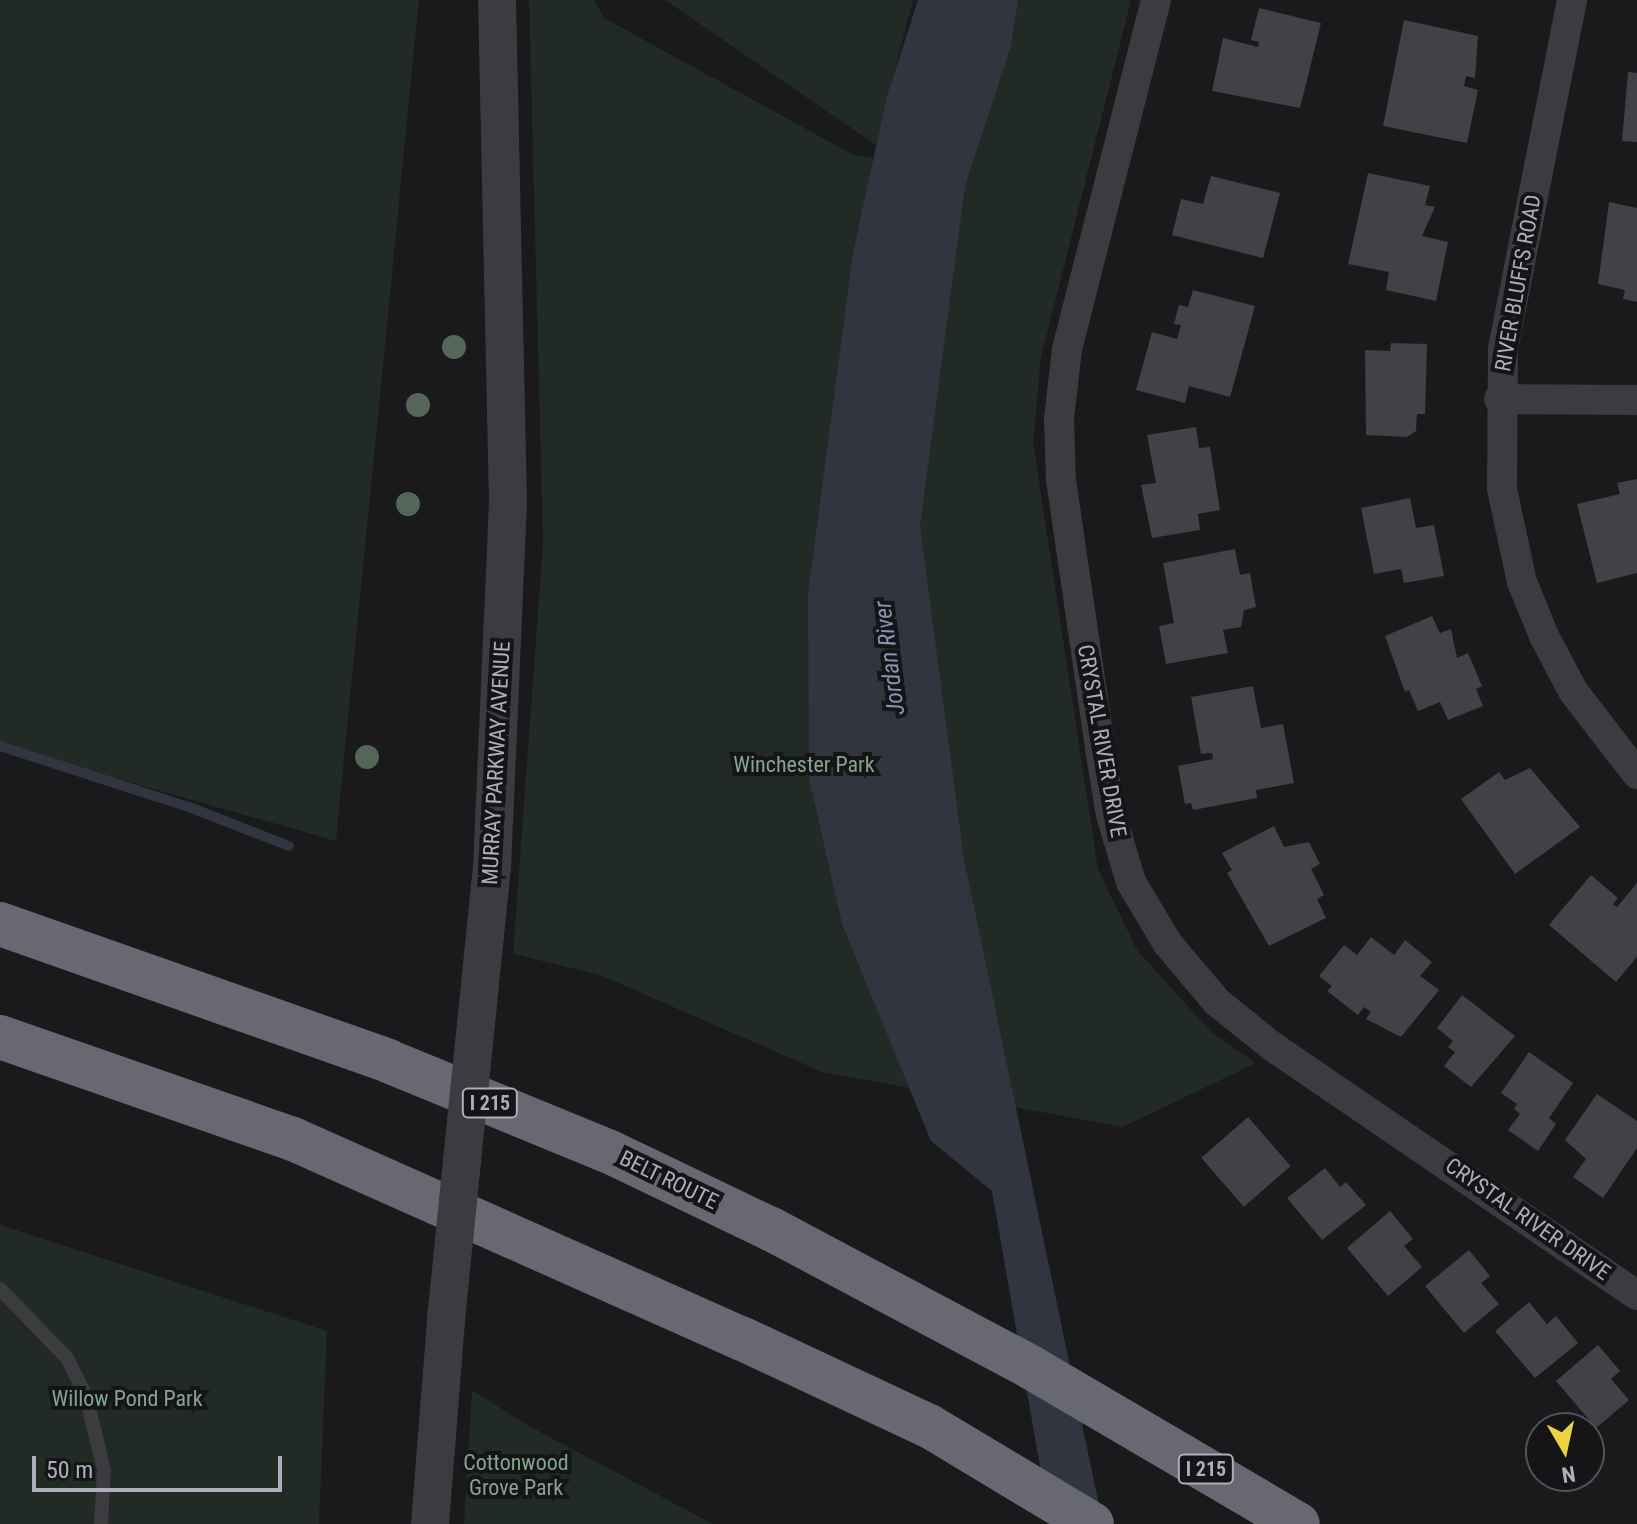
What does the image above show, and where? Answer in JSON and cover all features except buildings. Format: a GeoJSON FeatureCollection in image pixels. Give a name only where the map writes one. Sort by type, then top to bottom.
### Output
{"type":"FeatureCollection","features":[{"type":"Feature","properties":{"kind":"highway","name":"BELT ROUTE"},"geometry":{"type":"LineString","coordinates":[[0,924],[388,1061],[610,1152],[960,1329],[1114,1414],[1298,1524]]}},
{"type":"Feature","properties":{"kind":"highway"},"geometry":{"type":"LineString","coordinates":[[0,1037],[293,1139],[929,1426],[1092,1524]]}},
{"type":"Feature","properties":{"kind":"street","name":"MURRAY PARKWAY AVENUE"},"geometry":{"type":"LineString","coordinates":[[430,1524],[446,1319],[492,868],[508,503],[497,0]]}},
{"type":"Feature","properties":{"kind":"street","name":"CRYSTAL RIVER DRIVE"},"geometry":{"type":"LineString","coordinates":[[1156,0],[1067,350],[1059,418],[1061,480],[1111,815],[1131,882],[1168,944],[1217,1002],[1273,1047],[1637,1295]]}},
{"type":"Feature","properties":{"kind":"street","name":"RIVER BLUFFS ROAD"},"geometry":{"type":"LineString","coordinates":[[1572,0],[1512,298],[1499,399],[1502,489],[1522,582],[1573,691],[1637,774]]}},
{"type":"Feature","properties":{"kind":"street"},"geometry":{"type":"LineString","coordinates":[[1499,399],[1637,400]]}},
{"type":"Feature","properties":{"kind":"lane"},"geometry":{"type":"LineString","coordinates":[[0,1289],[67,1358],[86,1396],[104,1470],[101,1524]]}},
{"type":"Feature","properties":{"kind":"green space"},"geometry":{"type":"Polygon","coordinates":[[[0,0],[419,0],[336,841],[0,745],[0,0]]]}},
{"type":"Feature","properties":{"kind":"green space","name":"Winchester Park"},"geometry":{"type":"Polygon","coordinates":[[[529,0],[594,0],[604,18],[852,154],[923,168],[964,0],[1131,0],[1041,358],[1033,442],[1098,869],[1137,950],[1212,1033],[1256,1063],[1123,1127],[822,1072],[600,975],[513,954],[543,543],[529,0]]]}},
{"type":"Feature","properties":{"kind":"green space"},"geometry":{"type":"Polygon","coordinates":[[[665,0],[913,0],[876,145],[665,0]]]}},
{"type":"Feature","properties":{"kind":"green space","name":"Willow Pond Park"},"geometry":{"type":"Polygon","coordinates":[[[0,1225],[327,1331],[319,1524],[0,1524],[0,1225]]]}},
{"type":"Feature","properties":{"kind":"green space","name":"Cottonwood Grove Park"},"geometry":{"type":"Polygon","coordinates":[[[472,1390],[529,1426],[713,1524],[464,1524],[472,1390]]]}},
{"type":"Feature","properties":{"kind":"water","name":"Jordan River"},"geometry":{"type":"Polygon","coordinates":[[[918,0],[1018,0],[1011,46],[965,186],[920,526],[964,859],[1103,1524],[1050,1524],[992,1191],[931,1141],[842,924],[809,778],[808,593],[853,253],[887,96],[918,0]]]}},
{"type":"Feature","properties":{"kind":"waterway"},"geometry":{"type":"LineString","coordinates":[[0,746],[189,807],[289,846]]}}]}
